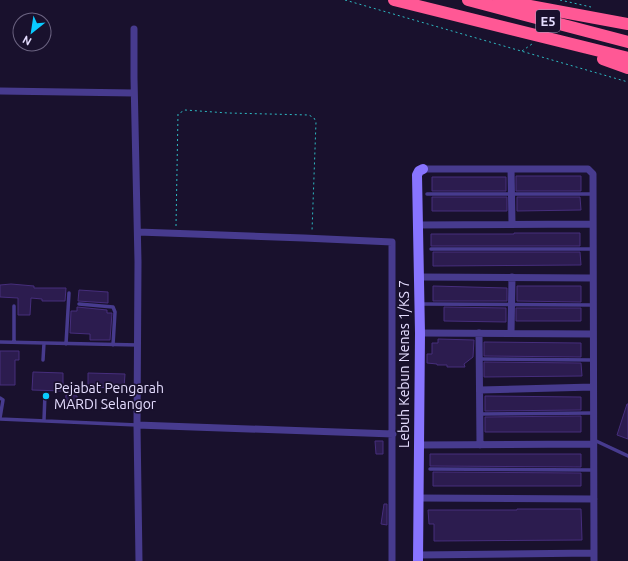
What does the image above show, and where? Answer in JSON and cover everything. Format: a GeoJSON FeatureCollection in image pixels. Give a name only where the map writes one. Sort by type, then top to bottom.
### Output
{"type":"FeatureCollection","features":[{"type":"Feature","properties":{"kind":"highway","name":"E5"},"geometry":{"type":"LineString","coordinates":[[394,0],[628,58]]}},
{"type":"Feature","properties":{"kind":"highway","name":"E5"},"geometry":{"type":"LineString","coordinates":[[468,0],[628,42]]}},
{"type":"Feature","properties":{"kind":"highway"},"geometry":{"type":"LineString","coordinates":[[498,0],[628,24]]}},
{"type":"Feature","properties":{"kind":"highway"},"geometry":{"type":"LineString","coordinates":[[478,21],[537,41],[594,56],[628,68]]}},
{"type":"Feature","properties":{"kind":"street"},"geometry":{"type":"LineString","coordinates":[[134,29],[134,93],[138,232],[137,425],[139,561]]}},
{"type":"Feature","properties":{"kind":"street"},"geometry":{"type":"LineString","coordinates":[[0,91],[134,93]]}},
{"type":"Feature","properties":{"kind":"street"},"geometry":{"type":"LineString","coordinates":[[422,169],[588,169],[593,174],[592,278],[594,561]]}},
{"type":"Feature","properties":{"kind":"street","name":"Lebuh Kebun Nenas 1/KS 7"},"geometry":{"type":"LineString","coordinates":[[418,558],[420,333],[417,176],[419,171],[422,169]]}},
{"type":"Feature","properties":{"kind":"street"},"geometry":{"type":"LineString","coordinates":[[511,169],[512,224]]}},
{"type":"Feature","properties":{"kind":"street"},"geometry":{"type":"LineString","coordinates":[[417,224],[593,224]]}},
{"type":"Feature","properties":{"kind":"street"},"geometry":{"type":"LineString","coordinates":[[138,232],[390,241],[393,244],[392,561]]}},
{"type":"Feature","properties":{"kind":"street"},"geometry":{"type":"LineString","coordinates":[[419,277],[592,278]]}},
{"type":"Feature","properties":{"kind":"street"},"geometry":{"type":"LineString","coordinates":[[512,277],[512,333]]}},
{"type":"Feature","properties":{"kind":"street"},"geometry":{"type":"LineString","coordinates":[[420,333],[593,334]]}},
{"type":"Feature","properties":{"kind":"street"},"geometry":{"type":"LineString","coordinates":[[479,333],[480,445]]}},
{"type":"Feature","properties":{"kind":"street"},"geometry":{"type":"LineString","coordinates":[[480,390],[593,387]]}},
{"type":"Feature","properties":{"kind":"street"},"geometry":{"type":"LineString","coordinates":[[137,425],[393,434]]}},
{"type":"Feature","properties":{"kind":"street"},"geometry":{"type":"LineString","coordinates":[[418,445],[593,442]]}},
{"type":"Feature","properties":{"kind":"street"},"geometry":{"type":"LineString","coordinates":[[418,498],[594,499]]}},
{"type":"Feature","properties":{"kind":"street"},"geometry":{"type":"LineString","coordinates":[[418,558],[594,553]]}},
{"type":"Feature","properties":{"kind":"lane"},"geometry":{"type":"LineString","coordinates":[[427,194],[593,194]]}},
{"type":"Feature","properties":{"kind":"lane"},"geometry":{"type":"LineString","coordinates":[[431,249],[593,249]]}},
{"type":"Feature","properties":{"kind":"lane"},"geometry":{"type":"LineString","coordinates":[[66,344],[69,293]]}},
{"type":"Feature","properties":{"kind":"lane"},"geometry":{"type":"LineString","coordinates":[[79,304],[113,306],[115,312],[113,345]]}},
{"type":"Feature","properties":{"kind":"lane"},"geometry":{"type":"LineString","coordinates":[[419,304],[593,304]]}},
{"type":"Feature","properties":{"kind":"lane"},"geometry":{"type":"LineString","coordinates":[[14,306],[14,342]]}},
{"type":"Feature","properties":{"kind":"lane"},"geometry":{"type":"LineString","coordinates":[[0,342],[138,345]]}},
{"type":"Feature","properties":{"kind":"lane"},"geometry":{"type":"LineString","coordinates":[[43,360],[44,343]]}},
{"type":"Feature","properties":{"kind":"lane"},"geometry":{"type":"LineString","coordinates":[[479,359],[593,360]]}},
{"type":"Feature","properties":{"kind":"lane"},"geometry":{"type":"LineString","coordinates":[[44,420],[45,394]]}},
{"type":"Feature","properties":{"kind":"lane"},"geometry":{"type":"LineString","coordinates":[[0,398],[3,400],[0,418],[137,425]]}},
{"type":"Feature","properties":{"kind":"lane"},"geometry":{"type":"LineString","coordinates":[[480,414],[593,413]]}},
{"type":"Feature","properties":{"kind":"lane"},"geometry":{"type":"LineString","coordinates":[[593,442],[628,456]]}},
{"type":"Feature","properties":{"kind":"lane"},"geometry":{"type":"LineString","coordinates":[[430,469],[594,470]]}},
{"type":"Feature","properties":{"kind":"path"},"geometry":{"type":"LineString","coordinates":[[345,0],[628,82]]}},
{"type":"Feature","properties":{"kind":"path"},"geometry":{"type":"LineString","coordinates":[[522,51],[537,41]]}},
{"type":"Feature","properties":{"kind":"path"},"geometry":{"type":"LineString","coordinates":[[176,233],[178,114],[185,110],[228,113],[309,115],[314,118],[316,122],[312,238]]}},
{"type":"Feature","properties":{"kind":"building"},"geometry":{"type":"Polygon","coordinates":[[[516,176],[581,176],[581,191],[516,191],[516,176]]]}},
{"type":"Feature","properties":{"kind":"building"},"geometry":{"type":"Polygon","coordinates":[[[432,177],[506,177],[506,191],[432,191],[432,177]]]}},
{"type":"Feature","properties":{"kind":"building"},"geometry":{"type":"Polygon","coordinates":[[[432,197],[507,197],[507,211],[432,211],[432,197]]]}},
{"type":"Feature","properties":{"kind":"building"},"geometry":{"type":"Polygon","coordinates":[[[517,197],[580,197],[581,210],[517,211],[517,197]]]}},
{"type":"Feature","properties":{"kind":"building"},"geometry":{"type":"Polygon","coordinates":[[[580,233],[580,246],[431,246],[431,234],[580,233]]]}},
{"type":"Feature","properties":{"kind":"building"},"geometry":{"type":"Polygon","coordinates":[[[433,252],[580,252],[581,265],[433,266],[433,252]]]}},
{"type":"Feature","properties":{"kind":"building"},"geometry":{"type":"Polygon","coordinates":[[[11,284],[34,286],[34,288],[66,288],[65,301],[42,301],[42,299],[31,298],[30,315],[18,315],[18,298],[0,297],[0,285],[11,284]]]}},
{"type":"Feature","properties":{"kind":"building"},"geometry":{"type":"Polygon","coordinates":[[[433,286],[507,288],[507,301],[433,301],[433,286]]]}},
{"type":"Feature","properties":{"kind":"building"},"geometry":{"type":"Polygon","coordinates":[[[517,286],[581,286],[581,302],[517,301],[517,286]]]}},
{"type":"Feature","properties":{"kind":"building"},"geometry":{"type":"Polygon","coordinates":[[[79,290],[108,292],[108,303],[78,301],[79,290]]]}},
{"type":"Feature","properties":{"kind":"building"},"geometry":{"type":"Polygon","coordinates":[[[77,307],[107,310],[107,313],[112,313],[110,340],[90,340],[90,334],[70,333],[71,311],[77,311],[77,307]]]}},
{"type":"Feature","properties":{"kind":"building"},"geometry":{"type":"Polygon","coordinates":[[[444,307],[506,308],[506,322],[444,321],[444,307]]]}},
{"type":"Feature","properties":{"kind":"building"},"geometry":{"type":"Polygon","coordinates":[[[516,308],[581,308],[581,321],[516,321],[516,308]]]}},
{"type":"Feature","properties":{"kind":"building"},"geometry":{"type":"Polygon","coordinates":[[[438,339],[474,340],[473,357],[464,364],[465,367],[447,367],[447,365],[427,363],[427,354],[432,354],[432,343],[438,343],[438,339]]]}},
{"type":"Feature","properties":{"kind":"building"},"geometry":{"type":"Polygon","coordinates":[[[484,342],[581,343],[581,357],[484,356],[484,342]]]}},
{"type":"Feature","properties":{"kind":"building"},"geometry":{"type":"Polygon","coordinates":[[[0,351],[19,351],[19,360],[15,360],[15,385],[0,385],[0,351]]]}},
{"type":"Feature","properties":{"kind":"building"},"geometry":{"type":"Polygon","coordinates":[[[484,362],[581,363],[582,376],[484,377],[484,362]]]}},
{"type":"Feature","properties":{"kind":"building"},"geometry":{"type":"Polygon","coordinates":[[[33,372],[63,373],[63,391],[32,390],[33,372]]]}},
{"type":"Feature","properties":{"kind":"building"},"geometry":{"type":"Polygon","coordinates":[[[88,373],[125,374],[124,388],[88,387],[88,373]]]}},
{"type":"Feature","properties":{"kind":"building"},"geometry":{"type":"Polygon","coordinates":[[[66,395],[77,396],[77,407],[65,406],[66,395]]]}},
{"type":"Feature","properties":{"kind":"building"},"geometry":{"type":"Polygon","coordinates":[[[485,396],[581,397],[581,410],[485,411],[485,396]]]}},
{"type":"Feature","properties":{"kind":"building"},"geometry":{"type":"Polygon","coordinates":[[[628,404],[628,439],[617,435],[628,404]]]}},
{"type":"Feature","properties":{"kind":"building"},"geometry":{"type":"Polygon","coordinates":[[[581,416],[581,432],[485,432],[485,417],[581,416]]]}},
{"type":"Feature","properties":{"kind":"building"},"geometry":{"type":"Polygon","coordinates":[[[375,441],[383,441],[383,454],[376,454],[375,441]]]}},
{"type":"Feature","properties":{"kind":"building"},"geometry":{"type":"Polygon","coordinates":[[[430,454],[581,454],[581,467],[430,466],[430,454]]]}},
{"type":"Feature","properties":{"kind":"building"},"geometry":{"type":"Polygon","coordinates":[[[433,472],[581,473],[581,486],[433,486],[433,472]]]}},
{"type":"Feature","properties":{"kind":"building"},"geometry":{"type":"Polygon","coordinates":[[[384,504],[387,504],[387,525],[381,524],[384,504]]]}},
{"type":"Feature","properties":{"kind":"building"},"geometry":{"type":"Polygon","coordinates":[[[581,509],[582,540],[434,541],[434,524],[429,524],[428,510],[581,509]]]}},
{"type":"Feature","properties":{"kind":"place","name":"Pejabat Pengarah MARDI Selangor"},"geometry":{"type":"Point","coordinates":[46,396]}}]}
